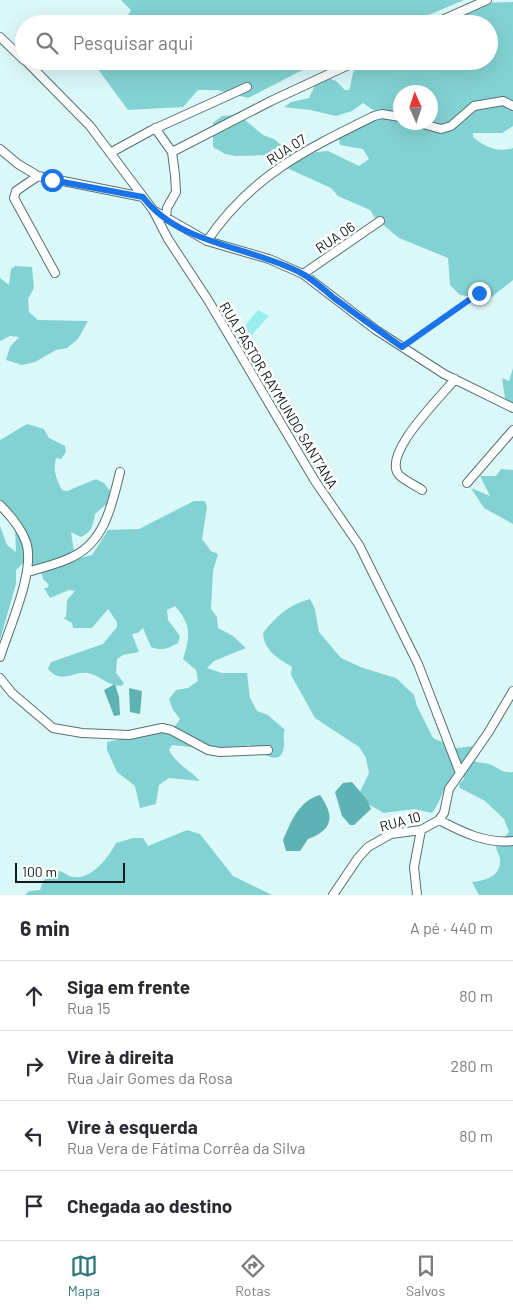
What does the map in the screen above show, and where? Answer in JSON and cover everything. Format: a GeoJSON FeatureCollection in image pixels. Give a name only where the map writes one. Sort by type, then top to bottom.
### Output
{"type":"FeatureCollection","features":[{"type":"Feature","properties":{"kind":"street"},"geometry":{"type":"LineString","coordinates":[[453,15],[487,0]]}},
{"type":"Feature","properties":{"kind":"street","name":"RUA PASTOR RAYMUNDO SANT’ANA"},"geometry":{"type":"LineString","coordinates":[[0,37],[15,51]]}},
{"type":"Feature","properties":{"kind":"street","name":"RUA PASTOR RAYMUNDO SANT’ANA"},"geometry":{"type":"LineString","coordinates":[[35,70],[80,113],[153,210],[168,239],[208,300],[315,481],[359,545],[418,664],[460,773]]}},
{"type":"Feature","properties":{"kind":"street"},"geometry":{"type":"LineString","coordinates":[[172,152],[339,70]]}},
{"type":"Feature","properties":{"kind":"street"},"geometry":{"type":"LineString","coordinates":[[110,153],[155,128],[247,87]]}},
{"type":"Feature","properties":{"kind":"street"},"geometry":{"type":"LineString","coordinates":[[438,128],[451,126],[474,106],[503,101],[513,106]]}},
{"type":"Feature","properties":{"kind":"street","name":"RUA 07"},"geometry":{"type":"LineString","coordinates":[[207,241],[225,214],[242,197],[308,148],[374,116],[382,114],[393,116]]}},
{"type":"Feature","properties":{"kind":"street"},"geometry":{"type":"LineString","coordinates":[[155,128],[172,152],[176,192],[167,208],[166,217]]}},
{"type":"Feature","properties":{"kind":"street"},"geometry":{"type":"LineString","coordinates":[[0,149],[18,164],[38,176],[143,197]]}},
{"type":"Feature","properties":{"kind":"street"},"geometry":{"type":"LineString","coordinates":[[38,176],[16,191],[14,198],[54,273]]}},
{"type":"Feature","properties":{"kind":"street"},"geometry":{"type":"LineString","coordinates":[[153,210],[207,241],[269,259],[303,274],[402,347],[455,380],[513,408]]}},
{"type":"Feature","properties":{"kind":"street","name":"RUA 06"},"geometry":{"type":"LineString","coordinates":[[303,274],[380,221]]}},
{"type":"Feature","properties":{"kind":"street"},"geometry":{"type":"LineString","coordinates":[[422,490],[400,475],[396,462],[398,452],[405,439],[455,380]]}},
{"type":"Feature","properties":{"kind":"street"},"geometry":{"type":"LineString","coordinates":[[467,483],[513,430]]}},
{"type":"Feature","properties":{"kind":"street"},"geometry":{"type":"LineString","coordinates":[[28,572],[72,558],[82,552],[107,518],[120,472]]}},
{"type":"Feature","properties":{"kind":"street"},"geometry":{"type":"LineString","coordinates":[[0,505],[19,528],[27,543],[30,561],[0,657]]}},
{"type":"Feature","properties":{"kind":"street"},"geometry":{"type":"LineString","coordinates":[[0,678],[12,693],[53,728],[82,733],[129,735],[162,728],[171,730],[208,750],[220,752],[268,750]]}},
{"type":"Feature","properties":{"kind":"street","name":"RUA 10"},"geometry":{"type":"LineString","coordinates":[[333,895],[358,858],[368,847],[391,834],[421,830],[439,820],[444,813],[449,789],[513,691]]}},
{"type":"Feature","properties":{"kind":"street"},"geometry":{"type":"LineString","coordinates":[[439,820],[462,832],[486,840],[513,841]]}},
{"type":"Feature","properties":{"kind":"street"},"geometry":{"type":"LineString","coordinates":[[417,895],[414,867],[421,830]]}},
{"type":"Feature","properties":{"kind":"path"},"geometry":{"type":"LineString","coordinates":[[402,347],[479,293]]}},
{"type":"Feature","properties":{"kind":"shaded area"},"geometry":{"type":"Polygon","coordinates":[[[121,0],[464,0],[428,15],[128,15],[131,10],[121,0]]]}},
{"type":"Feature","properties":{"kind":"shaded area"},"geometry":{"type":"Polygon","coordinates":[[[513,2],[513,126],[502,133],[473,133],[473,137],[482,144],[492,148],[502,150],[513,148],[513,280],[489,299],[460,295],[450,285],[448,258],[399,238],[375,218],[370,210],[338,196],[331,188],[289,169],[271,155],[236,156],[225,154],[213,147],[213,123],[222,116],[233,115],[244,119],[263,135],[274,139],[292,154],[305,157],[316,152],[328,151],[359,166],[369,159],[363,149],[340,145],[338,133],[376,112],[363,103],[352,111],[336,116],[284,107],[291,102],[309,98],[315,85],[326,77],[336,81],[345,90],[349,90],[354,70],[498,70],[498,15],[454,15],[479,3],[513,2]]]}},
{"type":"Feature","properties":{"kind":"shaded area"},"geometry":{"type":"Polygon","coordinates":[[[98,70],[302,70],[248,98],[217,90],[198,90],[183,107],[128,110],[98,70]]]}},
{"type":"Feature","properties":{"kind":"shaded area"},"geometry":{"type":"Polygon","coordinates":[[[15,266],[32,267],[34,288],[28,299],[29,312],[38,320],[88,321],[78,339],[67,348],[56,350],[35,362],[22,365],[6,360],[10,347],[19,337],[10,336],[0,341],[0,278],[9,285],[11,269],[15,266]]]}},
{"type":"Feature","properties":{"kind":"shaded area"},"geometry":{"type":"Polygon","coordinates":[[[513,368],[513,406],[505,398],[502,378],[509,381],[513,368]]]}},
{"type":"Feature","properties":{"kind":"shaded area"},"geometry":{"type":"Polygon","coordinates":[[[27,424],[44,429],[49,438],[65,446],[66,452],[61,459],[56,458],[55,467],[62,490],[67,491],[96,479],[104,483],[113,495],[110,501],[95,514],[93,525],[88,533],[81,537],[71,532],[75,559],[92,555],[108,530],[139,529],[194,501],[205,501],[207,507],[202,539],[211,551],[218,554],[213,571],[211,609],[217,617],[218,628],[233,636],[246,648],[214,661],[207,668],[222,673],[247,673],[250,698],[257,711],[268,715],[285,730],[282,754],[274,758],[249,745],[227,751],[172,745],[169,750],[172,755],[200,781],[169,778],[159,785],[156,804],[140,808],[135,786],[117,772],[107,750],[107,742],[173,729],[180,719],[173,710],[169,699],[176,690],[188,688],[198,681],[196,670],[183,659],[188,631],[181,613],[175,606],[167,610],[168,620],[180,636],[178,643],[168,648],[158,649],[151,647],[143,628],[138,633],[132,634],[139,652],[123,655],[117,659],[116,673],[124,683],[121,686],[116,686],[88,673],[58,676],[48,669],[51,662],[103,644],[117,627],[117,622],[108,609],[92,628],[73,628],[72,623],[63,618],[66,617],[67,600],[75,591],[69,590],[50,598],[44,588],[47,588],[49,585],[43,579],[41,573],[37,568],[25,561],[16,570],[16,584],[0,640],[0,526],[7,545],[16,552],[15,527],[0,503],[0,440],[27,424]]]}},
{"type":"Feature","properties":{"kind":"shaded area"},"geometry":{"type":"Polygon","coordinates":[[[501,469],[513,470],[513,524],[484,508],[471,488],[490,496],[480,476],[496,476],[501,469]]]}},
{"type":"Feature","properties":{"kind":"shaded area"},"geometry":{"type":"Polygon","coordinates":[[[310,599],[315,609],[319,632],[341,658],[363,668],[396,678],[414,695],[417,706],[433,738],[456,748],[475,746],[473,760],[489,764],[506,772],[513,772],[513,895],[479,895],[472,882],[486,879],[497,871],[500,860],[496,846],[509,832],[504,819],[485,801],[460,788],[459,784],[464,779],[462,772],[456,772],[452,776],[432,813],[414,809],[384,813],[357,798],[369,773],[366,758],[359,747],[315,718],[291,675],[292,667],[269,649],[264,639],[263,633],[278,616],[290,607],[310,599]]]}},
{"type":"Feature","properties":{"kind":"shaded area"},"geometry":{"type":"Polygon","coordinates":[[[115,684],[119,697],[120,715],[114,716],[104,690],[115,684]]]}},
{"type":"Feature","properties":{"kind":"shaded area"},"geometry":{"type":"Polygon","coordinates":[[[129,688],[142,691],[140,714],[130,712],[129,688]]]}},
{"type":"Feature","properties":{"kind":"shaded area"},"geometry":{"type":"Polygon","coordinates":[[[352,782],[367,800],[371,809],[354,825],[350,825],[342,816],[335,792],[343,783],[352,782]]]}},
{"type":"Feature","properties":{"kind":"shaded area"},"geometry":{"type":"Polygon","coordinates":[[[320,795],[328,809],[329,821],[327,827],[308,839],[300,851],[286,851],[283,840],[296,813],[306,802],[320,795]]]}},
{"type":"Feature","properties":{"kind":"shaded area"},"geometry":{"type":"Polygon","coordinates":[[[187,830],[200,834],[233,876],[272,895],[25,895],[29,891],[40,890],[45,879],[56,872],[60,871],[75,877],[88,875],[99,866],[116,843],[133,838],[143,838],[148,846],[187,830]]]}},
{"type":"Feature","properties":{"kind":"building"},"geometry":{"type":"Polygon","coordinates":[[[258,310],[269,316],[250,337],[242,329],[258,310]]]}},
{"type":"Feature","properties":{"kind":"route"},"geometry":{"type":"LineString","coordinates":[[52,180],[143,197],[153,210],[190,233],[207,241],[269,259],[303,274],[376,330],[402,347],[479,293]]}}]}
